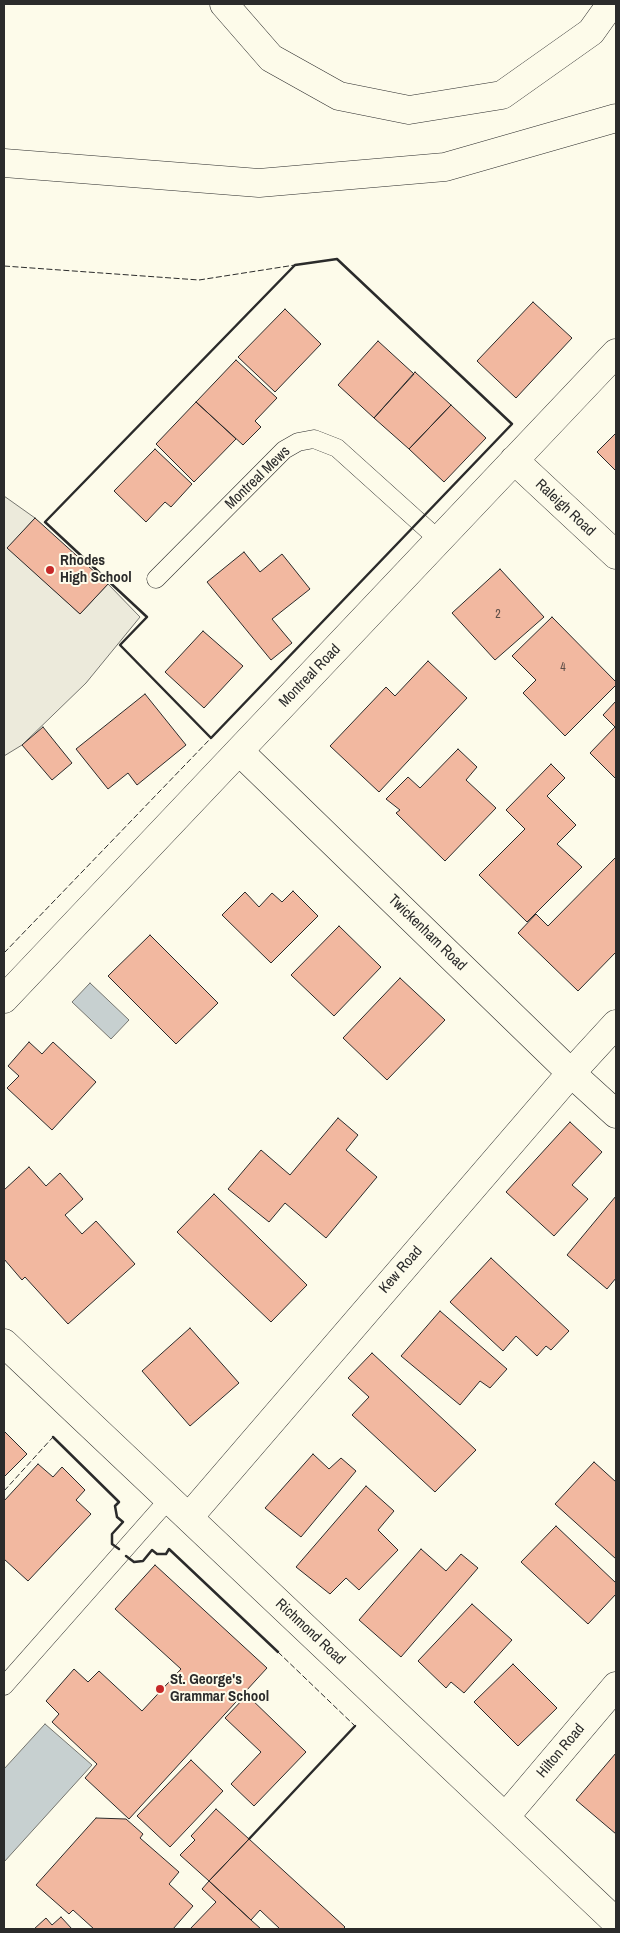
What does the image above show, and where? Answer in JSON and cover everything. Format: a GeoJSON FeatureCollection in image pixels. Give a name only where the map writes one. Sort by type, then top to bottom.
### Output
{"type":"FeatureCollection","features":[{"type":"Feature","properties":{"kind":"main road"},"geometry":{"type":"LineString","coordinates":[[224,4],[270,58],[339,96],[409,110],[502,95],[591,32],[611,4]]}},
{"type":"Feature","properties":{"kind":"main road"},"geometry":{"type":"LineString","coordinates":[[4,164],[259,183],[446,167],[616,118]]}},
{"type":"Feature","properties":{"kind":"main road","name":"Montreal Road"},"geometry":{"type":"LineString","coordinates":[[4,999],[616,353]]}},
{"type":"Feature","properties":{"kind":"main road","name":"Raleigh Road"},"geometry":{"type":"LineString","coordinates":[[514,460],[616,555]]}},
{"type":"Feature","properties":{"kind":"main road","name":"Twickenham Road"},"geometry":{"type":"LineString","coordinates":[[238,752],[571,1073],[616,1114]]}},
{"type":"Feature","properties":{"kind":"main road","name":"Kew Road"},"geometry":{"type":"LineString","coordinates":[[179,1508],[616,1024]]}},
{"type":"Feature","properties":{"kind":"main road","name":"Richmond Road"},"geometry":{"type":"LineString","coordinates":[[4,1343],[616,1922]]}},
{"type":"Feature","properties":{"kind":"main road","name":"Hilton Road"},"geometry":{"type":"LineString","coordinates":[[506,1816],[616,1686]]}},
{"type":"Feature","properties":{"kind":"lane","name":"Montreal Mews"},"geometry":{"type":"LineString","coordinates":[[156,579],[284,450],[298,442],[314,439],[337,448],[439,540]]}},
{"type":"Feature","properties":{"kind":"lane"},"geometry":{"type":"LineString","coordinates":[[4,1686],[179,1508]]}},
{"type":"Feature","properties":{"kind":"shaded area"},"geometry":{"type":"Polygon","coordinates":[[[4,496],[35,518],[8,548],[80,614],[108,584],[140,617],[86,683],[22,745],[4,756],[4,496]]]}},
{"type":"Feature","properties":{"kind":"shaded area"},"geometry":{"type":"Polygon","coordinates":[[[90,983],[129,1020],[111,1039],[72,1002],[90,983]]]}},
{"type":"Feature","properties":{"kind":"shaded area"},"geometry":{"type":"Polygon","coordinates":[[[45,1724],[92,1765],[4,1862],[4,1769],[45,1724]]]}},
{"type":"Feature","properties":{"kind":"building"},"geometry":{"type":"Polygon","coordinates":[[[533,302],[572,338],[516,398],[477,361],[533,302]]]}},
{"type":"Feature","properties":{"kind":"building"},"geometry":{"type":"Polygon","coordinates":[[[285,309],[321,344],[275,392],[238,357],[285,309]]]}},
{"type":"Feature","properties":{"kind":"building"},"geometry":{"type":"Polygon","coordinates":[[[378,341],[414,374],[374,418],[338,385],[378,341]]]}},
{"type":"Feature","properties":{"kind":"building"},"geometry":{"type":"Polygon","coordinates":[[[236,360],[277,398],[255,421],[261,427],[243,445],[196,402],[236,360]]]}},
{"type":"Feature","properties":{"kind":"building"},"geometry":{"type":"Polygon","coordinates":[[[415,372],[451,405],[409,449],[374,418],[415,372]]]}},
{"type":"Feature","properties":{"kind":"building"},"geometry":{"type":"Polygon","coordinates":[[[196,402],[236,439],[194,482],[156,444],[196,402]]]}},
{"type":"Feature","properties":{"kind":"building"},"geometry":{"type":"Polygon","coordinates":[[[451,405],[486,438],[444,482],[409,449],[451,405]]]}},
{"type":"Feature","properties":{"kind":"building"},"geometry":{"type":"Polygon","coordinates":[[[616,433],[616,471],[597,452],[616,433]]]}},
{"type":"Feature","properties":{"kind":"building"},"geometry":{"type":"Polygon","coordinates":[[[155,449],[192,484],[171,507],[165,502],[146,522],[114,491],[155,449]]]}},
{"type":"Feature","properties":{"kind":"building"},"geometry":{"type":"Polygon","coordinates":[[[35,518],[108,584],[80,614],[7,548],[35,518]]]}},
{"type":"Feature","properties":{"kind":"building"},"geometry":{"type":"Polygon","coordinates":[[[244,552],[260,572],[282,554],[310,589],[272,619],[292,643],[271,660],[207,582],[244,552]]]}},
{"type":"Feature","properties":{"kind":"building"},"geometry":{"type":"Polygon","coordinates":[[[500,569],[544,617],[495,660],[452,613],[500,569]]]}},
{"type":"Feature","properties":{"kind":"building"},"geometry":{"type":"Polygon","coordinates":[[[552,617],[616,682],[616,685],[565,736],[523,693],[536,680],[512,656],[552,617]]]}},
{"type":"Feature","properties":{"kind":"building"},"geometry":{"type":"Polygon","coordinates":[[[203,631],[243,666],[204,708],[165,672],[203,631]]]}},
{"type":"Feature","properties":{"kind":"building"},"geometry":{"type":"Polygon","coordinates":[[[428,661],[467,698],[379,792],[330,746],[386,687],[395,696],[428,661]]]}},
{"type":"Feature","properties":{"kind":"building"},"geometry":{"type":"Polygon","coordinates":[[[145,694],[186,745],[137,785],[128,773],[108,789],[76,749],[145,694]]]}},
{"type":"Feature","properties":{"kind":"building"},"geometry":{"type":"Polygon","coordinates":[[[616,701],[616,779],[590,753],[615,727],[603,715],[616,701]]]}},
{"type":"Feature","properties":{"kind":"building"},"geometry":{"type":"Polygon","coordinates":[[[43,727],[72,763],[52,780],[22,745],[43,727]]]}},
{"type":"Feature","properties":{"kind":"building"},"geometry":{"type":"Polygon","coordinates":[[[458,749],[477,767],[466,780],[496,808],[445,861],[396,813],[400,810],[386,799],[408,777],[420,788],[458,749]]]}},
{"type":"Feature","properties":{"kind":"building"},"geometry":{"type":"Polygon","coordinates":[[[551,764],[565,778],[547,796],[576,825],[557,844],[582,867],[527,922],[479,875],[525,829],[506,810],[551,764]]]}},
{"type":"Feature","properties":{"kind":"building"},"geometry":{"type":"Polygon","coordinates":[[[616,857],[616,952],[578,991],[518,933],[536,914],[548,926],[616,857]]]}},
{"type":"Feature","properties":{"kind":"building"},"geometry":{"type":"Polygon","coordinates":[[[293,891],[318,916],[271,963],[222,915],[245,892],[259,907],[272,893],[282,902],[293,891]]]}},
{"type":"Feature","properties":{"kind":"building"},"geometry":{"type":"Polygon","coordinates":[[[339,926],[381,967],[334,1016],[291,975],[339,926]]]}},
{"type":"Feature","properties":{"kind":"building"},"geometry":{"type":"Polygon","coordinates":[[[150,935],[218,1003],[176,1044],[108,976],[150,935]]]}},
{"type":"Feature","properties":{"kind":"building"},"geometry":{"type":"Polygon","coordinates":[[[400,978],[445,1020],[387,1080],[343,1038],[400,978]]]}},
{"type":"Feature","properties":{"kind":"building"},"geometry":{"type":"Polygon","coordinates":[[[29,1042],[42,1054],[53,1042],[96,1082],[52,1130],[7,1088],[19,1076],[8,1066],[29,1042]]]}},
{"type":"Feature","properties":{"kind":"building"},"geometry":{"type":"Polygon","coordinates":[[[338,1118],[358,1135],[346,1150],[377,1177],[326,1238],[285,1203],[269,1222],[228,1189],[261,1150],[290,1175],[338,1118]]]}},
{"type":"Feature","properties":{"kind":"building"},"geometry":{"type":"Polygon","coordinates":[[[570,1122],[602,1152],[572,1185],[588,1199],[554,1236],[506,1192],[570,1122]]]}},
{"type":"Feature","properties":{"kind":"building"},"geometry":{"type":"Polygon","coordinates":[[[29,1167],[46,1186],[60,1173],[83,1199],[65,1215],[82,1234],[96,1221],[135,1264],[68,1324],[25,1277],[22,1280],[4,1259],[4,1190],[29,1167]]]}},
{"type":"Feature","properties":{"kind":"building"},"geometry":{"type":"Polygon","coordinates":[[[214,1194],[307,1285],[271,1322],[177,1232],[214,1194]]]}},
{"type":"Feature","properties":{"kind":"building"},"geometry":{"type":"Polygon","coordinates":[[[616,1196],[616,1278],[607,1289],[567,1255],[616,1196]]]}},
{"type":"Feature","properties":{"kind":"building"},"geometry":{"type":"Polygon","coordinates":[[[491,1258],[569,1331],[551,1350],[546,1346],[537,1356],[516,1336],[503,1351],[450,1302],[491,1258]]]}},
{"type":"Feature","properties":{"kind":"building"},"geometry":{"type":"Polygon","coordinates":[[[440,1311],[507,1369],[490,1388],[480,1381],[460,1405],[401,1356],[440,1311]]]}},
{"type":"Feature","properties":{"kind":"building"},"geometry":{"type":"Polygon","coordinates":[[[190,1328],[239,1383],[190,1426],[142,1371],[190,1328]]]}},
{"type":"Feature","properties":{"kind":"building"},"geometry":{"type":"Polygon","coordinates":[[[372,1353],[476,1450],[435,1492],[352,1415],[369,1397],[348,1378],[372,1353]]]}},
{"type":"Feature","properties":{"kind":"building"},"geometry":{"type":"Polygon","coordinates":[[[4,1431],[27,1454],[4,1477],[4,1431]]]}},
{"type":"Feature","properties":{"kind":"building"},"geometry":{"type":"Polygon","coordinates":[[[313,1454],[329,1469],[341,1458],[356,1471],[301,1537],[265,1508],[313,1454]]]}},
{"type":"Feature","properties":{"kind":"building"},"geometry":{"type":"Polygon","coordinates":[[[594,1462],[616,1482],[616,1559],[555,1504],[594,1462]]]}},
{"type":"Feature","properties":{"kind":"building"},"geometry":{"type":"Polygon","coordinates":[[[38,1464],[53,1477],[62,1467],[85,1490],[76,1500],[91,1514],[28,1581],[4,1559],[4,1501],[38,1464]]]}},
{"type":"Feature","properties":{"kind":"building"},"geometry":{"type":"Polygon","coordinates":[[[366,1486],[394,1511],[378,1530],[398,1550],[359,1590],[346,1578],[330,1594],[296,1567],[366,1486]]]}},
{"type":"Feature","properties":{"kind":"building"},"geometry":{"type":"Polygon","coordinates":[[[556,1526],[616,1583],[616,1594],[588,1624],[521,1562],[556,1526]]]}},
{"type":"Feature","properties":{"kind":"building"},"geometry":{"type":"Polygon","coordinates":[[[421,1549],[446,1571],[461,1554],[478,1568],[401,1657],[359,1620],[421,1549]]]}},
{"type":"Feature","properties":{"kind":"building"},"geometry":{"type":"Polygon","coordinates":[[[155,1565],[267,1668],[129,1819],[85,1778],[97,1764],[52,1722],[59,1714],[46,1701],[74,1669],[88,1682],[99,1671],[142,1711],[181,1669],[115,1609],[155,1565]]]}},
{"type":"Feature","properties":{"kind":"building"},"geometry":{"type":"Polygon","coordinates":[[[472,1604],[512,1640],[464,1693],[451,1682],[446,1688],[418,1661],[472,1604]]]}},
{"type":"Feature","properties":{"kind":"building"},"geometry":{"type":"Polygon","coordinates":[[[513,1664],[557,1708],[518,1746],[474,1702],[513,1664]]]}},
{"type":"Feature","properties":{"kind":"building"},"geometry":{"type":"Polygon","coordinates":[[[247,1695],[306,1752],[254,1806],[231,1784],[261,1752],[225,1718],[247,1695]]]}},
{"type":"Feature","properties":{"kind":"building"},"geometry":{"type":"Polygon","coordinates":[[[616,1753],[616,1834],[576,1800],[616,1753]]]}},
{"type":"Feature","properties":{"kind":"building"},"geometry":{"type":"Polygon","coordinates":[[[191,1760],[223,1791],[170,1847],[137,1816],[191,1760]]]}},
{"type":"Feature","properties":{"kind":"building"},"geometry":{"type":"Polygon","coordinates":[[[216,1809],[249,1839],[209,1881],[180,1855],[195,1840],[191,1836],[216,1809]]]}},
{"type":"Feature","properties":{"kind":"building"},"geometry":{"type":"Polygon","coordinates":[[[96,1818],[126,1819],[143,1834],[140,1838],[179,1872],[169,1884],[193,1906],[173,1929],[94,1929],[73,1910],[69,1914],[36,1885],[96,1818]]]}},
{"type":"Feature","properties":{"kind":"building"},"geometry":{"type":"Polygon","coordinates":[[[249,1839],[345,1927],[343,1929],[280,1929],[260,1910],[251,1920],[209,1881],[249,1839]]]}},
{"type":"Feature","properties":{"kind":"building"},"geometry":{"type":"Polygon","coordinates":[[[209,1881],[261,1929],[190,1929],[216,1902],[202,1889],[209,1881]]]}},
{"type":"Feature","properties":{"kind":"building"},"geometry":{"type":"Polygon","coordinates":[[[61,1917],[72,1929],[34,1929],[46,1918],[52,1925],[61,1917]]]}},
{"type":"Feature","properties":{"kind":"fence"},"geometry":{"type":"LineString","coordinates":[[4,266],[199,280],[295,265]]}},
{"type":"Feature","properties":{"kind":"fence"},"geometry":{"type":"LineString","coordinates":[[4,953],[211,738]]}},
{"type":"Feature","properties":{"kind":"fence"},"geometry":{"type":"LineString","coordinates":[[4,1491],[53,1437]]}},
{"type":"Feature","properties":{"kind":"fence"},"geometry":{"type":"LineString","coordinates":[[278,1652],[355,1726]]}},
{"type":"Feature","properties":{"kind":"wall"},"geometry":{"type":"LineString","coordinates":[[337,259],[512,424],[211,738],[120,645],[147,617],[45,522],[295,265],[337,259]]}},
{"type":"Feature","properties":{"kind":"wall"},"geometry":{"type":"LineString","coordinates":[[53,1437],[119,1502],[115,1506],[117,1517],[123,1522],[112,1534],[112,1544],[119,1549]]}},
{"type":"Feature","properties":{"kind":"wall"},"geometry":{"type":"LineString","coordinates":[[126,1556],[134,1562],[143,1561],[152,1550],[157,1554],[166,1554],[169,1549],[278,1652]]}},
{"type":"Feature","properties":{"kind":"wall"},"geometry":{"type":"LineString","coordinates":[[249,1839],[355,1726]]}},
{"type":"Feature","properties":{"kind":"place","name":"Rhodes High School"},"geometry":{"type":"Point","coordinates":[50,570]}},
{"type":"Feature","properties":{"kind":"place","name":"St. George's Grammar School"},"geometry":{"type":"Point","coordinates":[160,1689]}}]}
